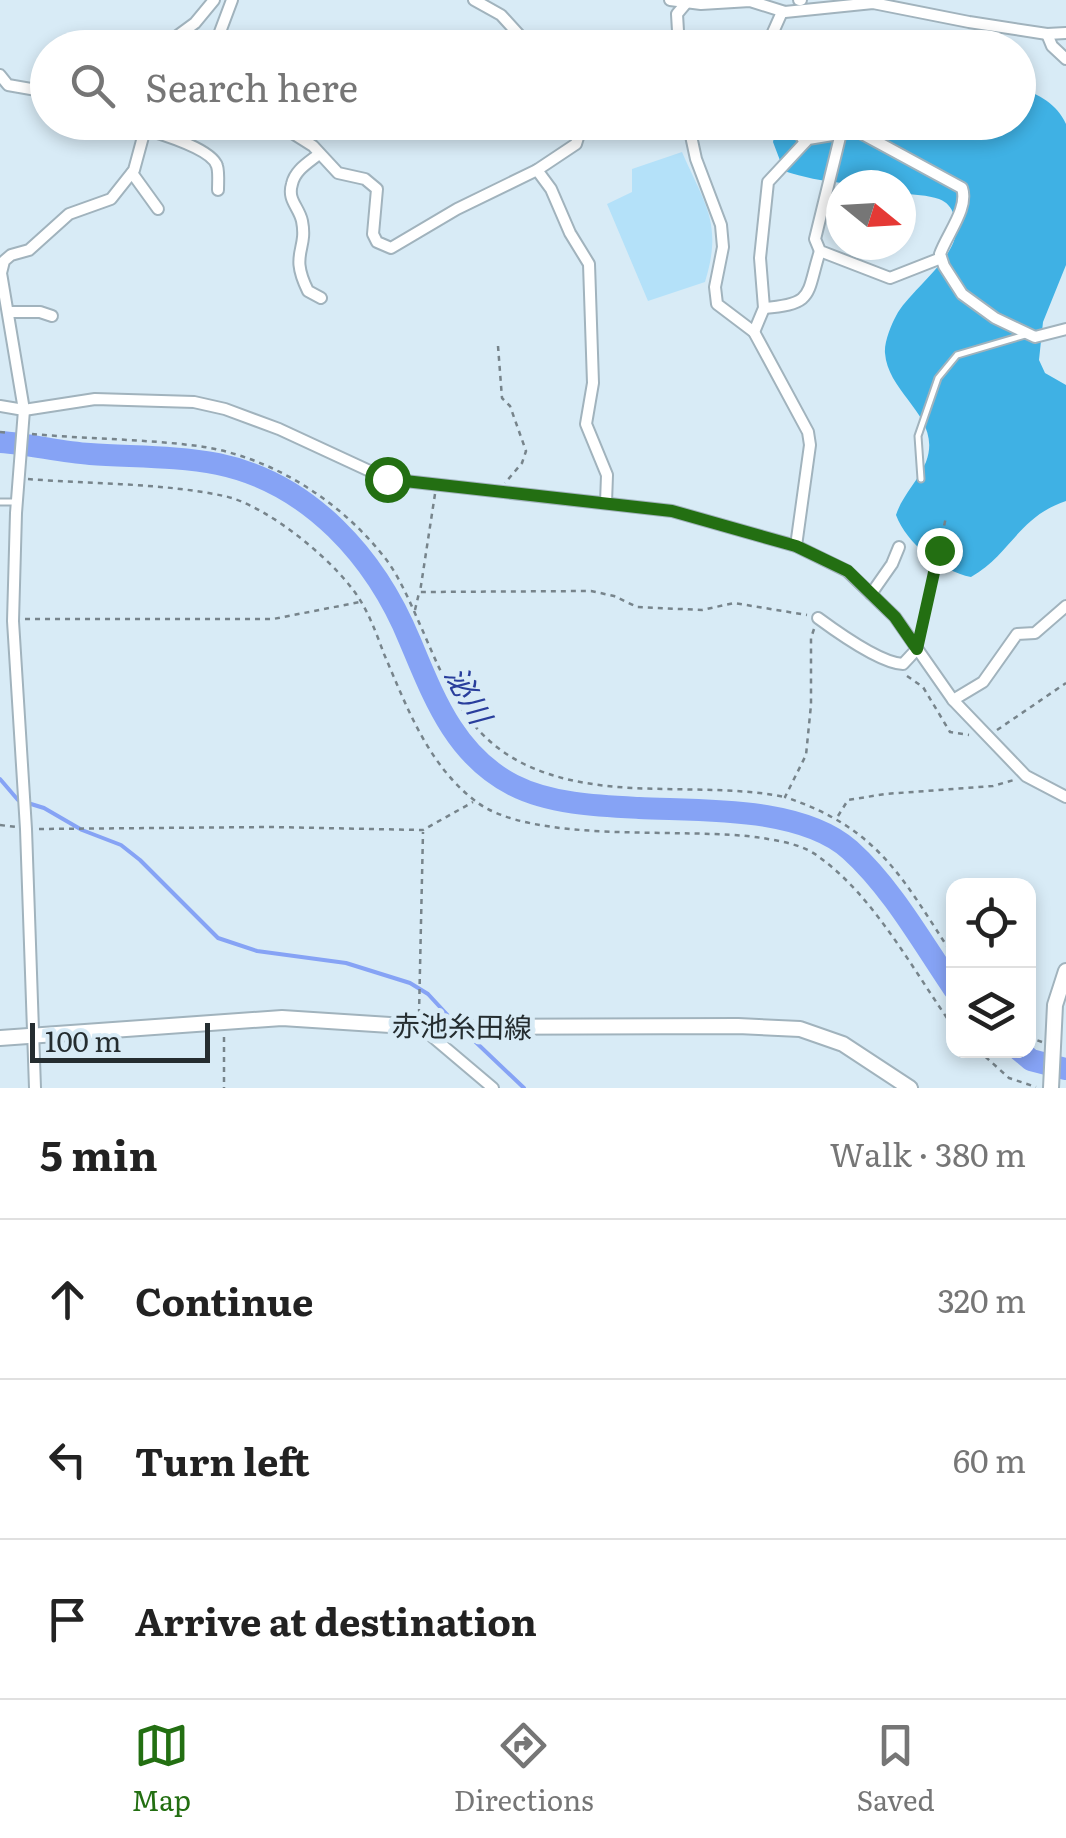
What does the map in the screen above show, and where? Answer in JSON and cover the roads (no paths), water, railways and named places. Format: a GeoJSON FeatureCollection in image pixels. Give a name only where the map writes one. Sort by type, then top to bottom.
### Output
{"type":"FeatureCollection","features":[{"type":"Feature","properties":{"kind":"main road"},"geometry":{"type":"LineString","coordinates":[[1051,1088],[1057,1046],[1055,1005],[1066,971]]}},
{"type":"Feature","properties":{"kind":"main road","name":"赤池糸田線"},"geometry":{"type":"LineString","coordinates":[[0,1038],[282,1018],[421,1027],[738,1026],[800,1030],[843,1044],[910,1088]]}},
{"type":"Feature","properties":{"kind":"street"},"geometry":{"type":"LineString","coordinates":[[185,30],[214,0]]}},
{"type":"Feature","properties":{"kind":"street"},"geometry":{"type":"LineString","coordinates":[[221,30],[232,0]]}},
{"type":"Feature","properties":{"kind":"street"},"geometry":{"type":"LineString","coordinates":[[474,0],[501,15],[515,30]]}},
{"type":"Feature","properties":{"kind":"street"},"geometry":{"type":"LineString","coordinates":[[670,0],[750,1],[782,12]]}},
{"type":"Feature","properties":{"kind":"street"},"geometry":{"type":"LineString","coordinates":[[677,30],[677,14],[687,2]]}},
{"type":"Feature","properties":{"kind":"street"},"geometry":{"type":"LineString","coordinates":[[774,30],[782,12],[799,3],[873,3],[1025,30]]}},
{"type":"Feature","properties":{"kind":"street"},"geometry":{"type":"LineString","coordinates":[[1036,32],[1066,33]]}},
{"type":"Feature","properties":{"kind":"street"},"geometry":{"type":"LineString","coordinates":[[1047,34],[1052,46],[1066,59]]}},
{"type":"Feature","properties":{"kind":"street"},"geometry":{"type":"LineString","coordinates":[[0,75],[8,85],[30,89]]}},
{"type":"Feature","properties":{"kind":"street"},"geometry":{"type":"LineString","coordinates":[[35,1088],[26,829],[13,620],[24,410],[2,260],[29,250],[70,214],[111,199],[132,173],[142,140]]}},
{"type":"Feature","properties":{"kind":"street"},"geometry":{"type":"LineString","coordinates":[[178,140],[213,158],[218,167],[218,190]]}},
{"type":"Feature","properties":{"kind":"street"},"geometry":{"type":"LineString","coordinates":[[303,140],[338,173],[365,179],[377,188],[373,234],[377,242],[391,248],[457,208],[537,170],[577,140]]}},
{"type":"Feature","properties":{"kind":"street"},"geometry":{"type":"LineString","coordinates":[[692,140],[721,226],[723,247],[715,288],[718,304],[754,332],[808,432],[810,445],[796,546]]}},
{"type":"Feature","properties":{"kind":"street"},"geometry":{"type":"LineString","coordinates":[[754,332],[764,308],[760,258],[768,182],[805,142],[813,140]]}},
{"type":"Feature","properties":{"kind":"street"},"geometry":{"type":"LineString","coordinates":[[838,140],[815,239],[820,251],[890,278],[942,258]]}},
{"type":"Feature","properties":{"kind":"street"},"geometry":{"type":"LineString","coordinates":[[882,140],[962,188],[962,208],[948,233],[942,258],[962,294],[995,318],[1035,337],[1066,329]]}},
{"type":"Feature","properties":{"kind":"street"},"geometry":{"type":"LineString","coordinates":[[318,154],[296,173],[290,186],[291,200],[302,218],[296,264],[308,292],[321,298]]}},
{"type":"Feature","properties":{"kind":"street"},"geometry":{"type":"LineString","coordinates":[[537,170],[590,264],[593,383],[586,424],[608,475],[606,504]]}},
{"type":"Feature","properties":{"kind":"street"},"geometry":{"type":"LineString","coordinates":[[132,173],[158,209]]}},
{"type":"Feature","properties":{"kind":"street"},"geometry":{"type":"LineString","coordinates":[[764,308],[802,302],[820,251]]}},
{"type":"Feature","properties":{"kind":"street"},"geometry":{"type":"LineString","coordinates":[[9,312],[52,316]]}},
{"type":"Feature","properties":{"kind":"street"},"geometry":{"type":"LineString","coordinates":[[0,406],[24,410],[96,400],[194,402],[278,430],[387,479],[684,513],[796,546],[848,571],[895,617],[952,700],[1024,773],[1066,798]]}},
{"type":"Feature","properties":{"kind":"street"},"geometry":{"type":"LineString","coordinates":[[871,594],[899,547]]}},
{"type":"Feature","properties":{"kind":"street"},"geometry":{"type":"LineString","coordinates":[[952,700],[983,682],[1017,634],[1035,633],[1066,606]]}},
{"type":"Feature","properties":{"kind":"street"},"geometry":{"type":"LineString","coordinates":[[818,618],[845,638],[892,663],[903,664],[917,649]]}},
{"type":"Feature","properties":{"kind":"street"},"geometry":{"type":"LineString","coordinates":[[421,1027],[493,1088]]}},
{"type":"Feature","properties":{"kind":"lane"},"geometry":{"type":"LineString","coordinates":[[921,479],[918,436],[938,378],[957,355],[1028,334]]}},
{"type":"Feature","properties":{"kind":"lane"},"geometry":{"type":"LineString","coordinates":[[0,502],[17,502]]}},
{"type":"Feature","properties":{"kind":"waterway","name":"泌川"},"geometry":{"type":"LineString","coordinates":[[0,442],[79,453],[202,461],[251,474],[282,488],[336,528],[379,581],[449,723],[493,773],[527,791],[558,800],[720,811],[805,825],[829,836],[865,865],[906,916],[946,977]]}},
{"type":"Feature","properties":{"kind":"waterway"},"geometry":{"type":"LineString","coordinates":[[0,779],[18,800],[44,808],[82,830],[121,845],[218,938],[257,951],[346,963],[410,983],[428,994],[452,1020]]}},
{"type":"Feature","properties":{"kind":"waterway"},"geometry":{"type":"LineString","coordinates":[[463,1030],[524,1088]]}},
{"type":"Feature","properties":{"kind":"waterway","name":"泌川"},"geometry":{"type":"LineString","coordinates":[[1029,1058],[1066,1069]]}}]}
